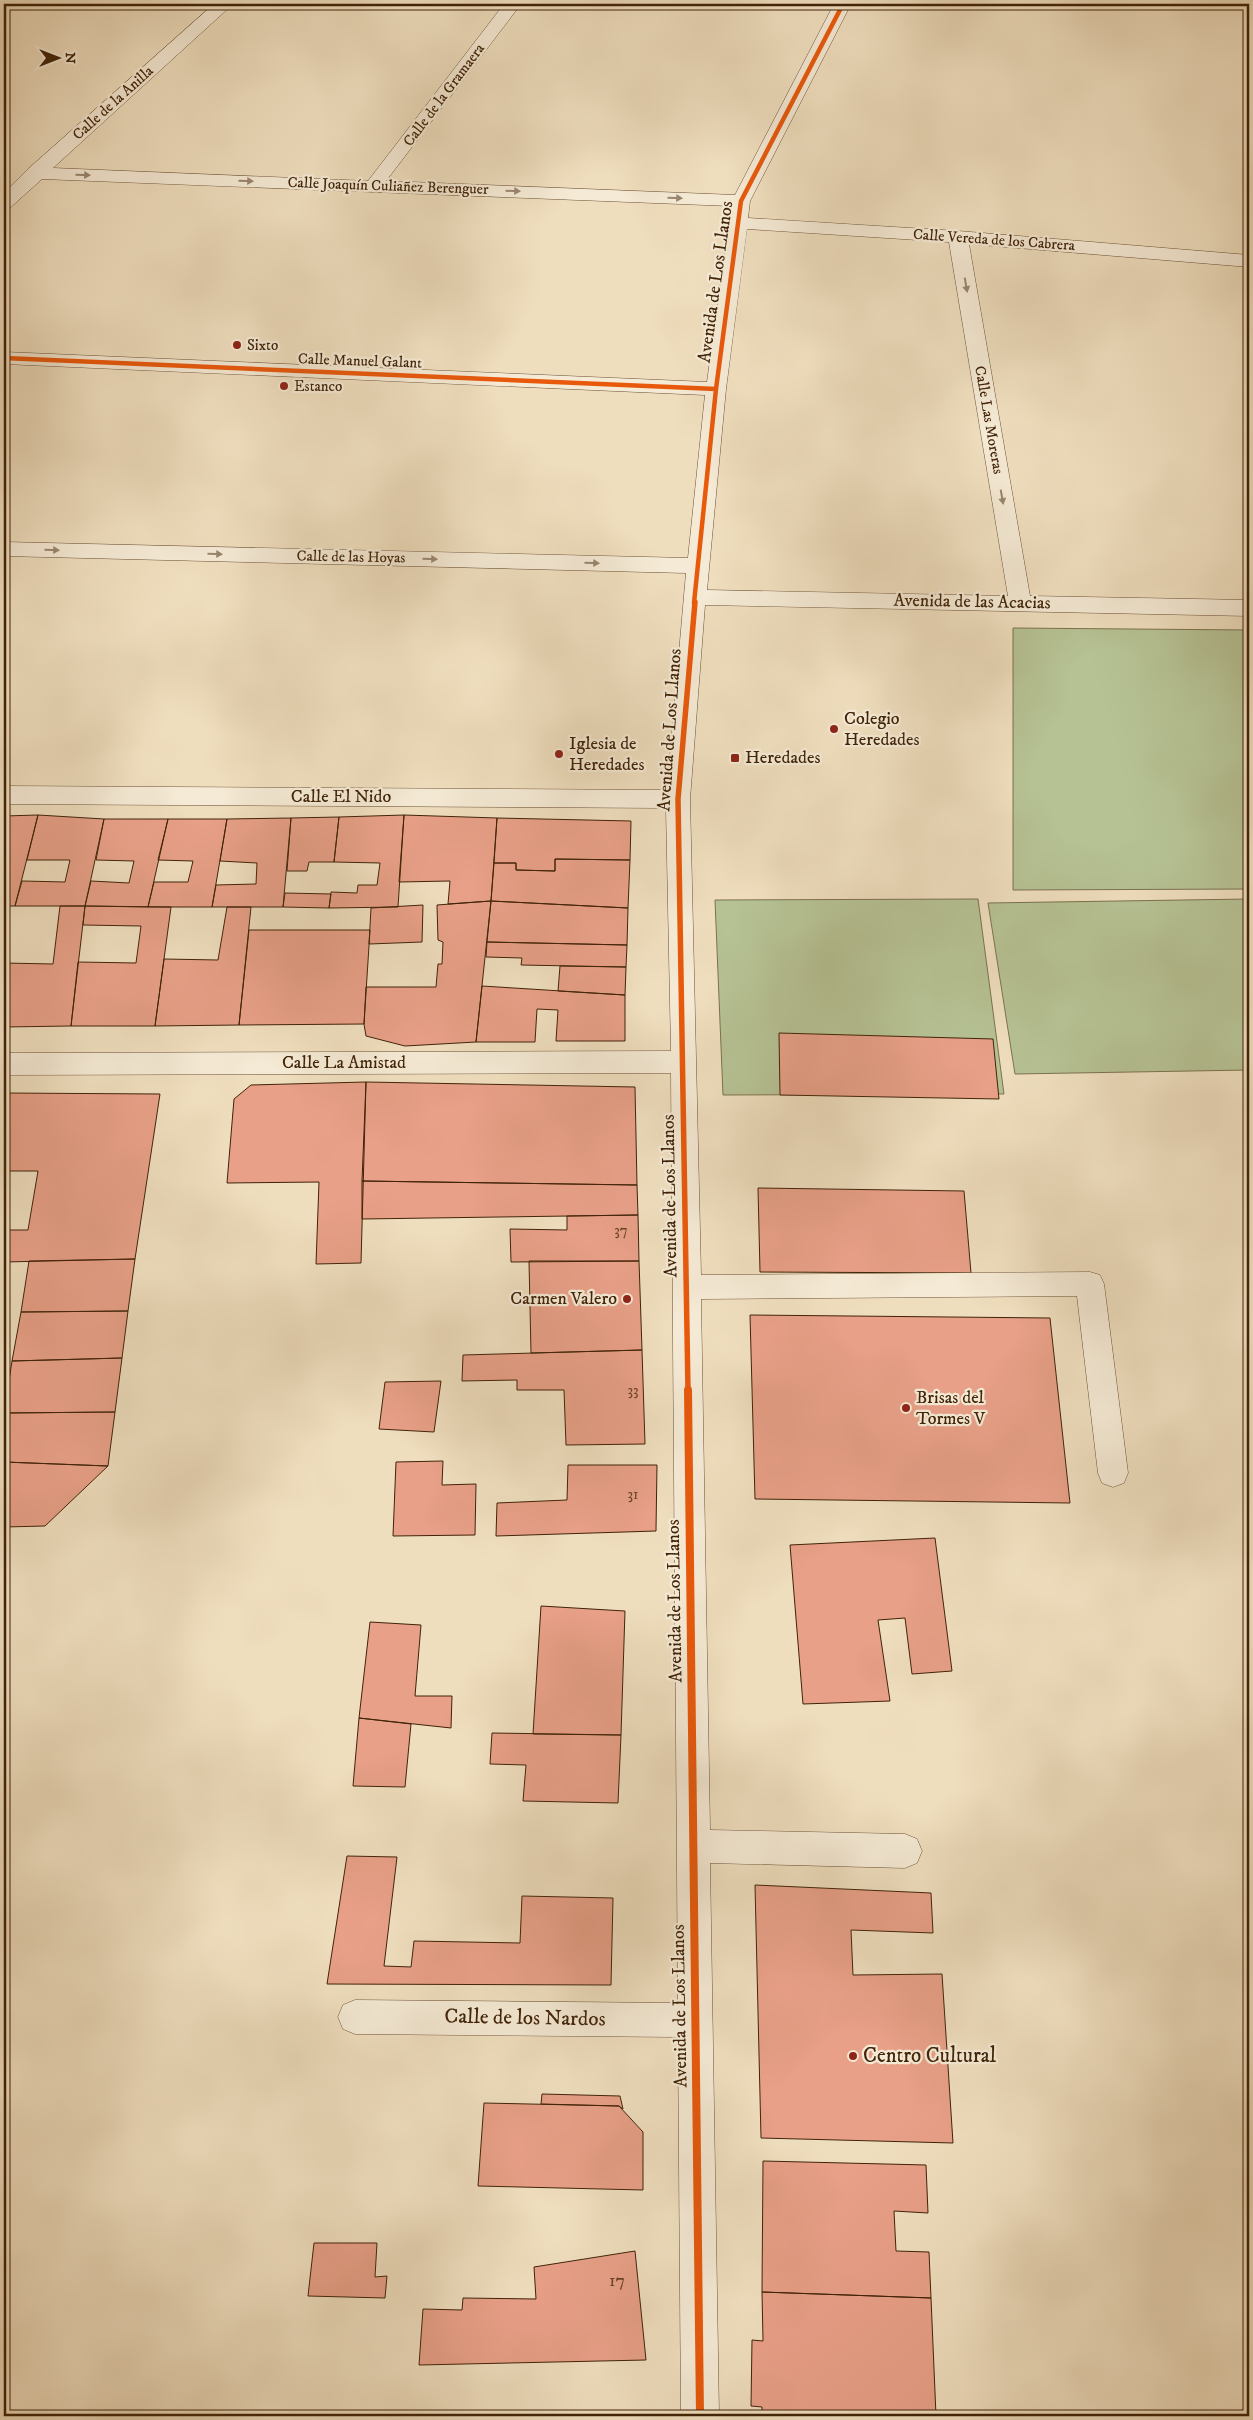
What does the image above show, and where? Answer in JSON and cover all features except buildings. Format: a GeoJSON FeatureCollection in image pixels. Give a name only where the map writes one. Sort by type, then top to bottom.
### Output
{"type":"FeatureCollection","features":[{"type":"Feature","properties":{"kind":"street","name":"Calle de la Anilla"},"geometry":{"type":"LineString","coordinates":[[4,203],[224,4]]}},
{"type":"Feature","properties":{"kind":"street","name":"Calle de la Gramaera"},"geometry":{"type":"LineString","coordinates":[[374,185],[513,4]]}},
{"type":"Feature","properties":{"kind":"street","name":"Avenida de Los Llanos"},"geometry":{"type":"LineString","coordinates":[[700,2416],[684,1062],[678,799],[695,597],[716,389],[741,201],[843,4]]}},
{"type":"Feature","properties":{"kind":"street","name":"Calle Joaquín Culiañez Berenguer"},"geometry":{"type":"LineString","coordinates":[[35,173],[741,201]]}},
{"type":"Feature","properties":{"kind":"street","name":"Calle Vereda de los Cabrera"},"geometry":{"type":"LineString","coordinates":[[738,222],[958,237],[1249,261]]}},
{"type":"Feature","properties":{"kind":"street","name":"Calle Las Moreras"},"geometry":{"type":"LineString","coordinates":[[958,237],[1020,603]]}},
{"type":"Feature","properties":{"kind":"street","name":"Calle Manuel Galant"},"geometry":{"type":"LineString","coordinates":[[4,358],[716,389]]}},
{"type":"Feature","properties":{"kind":"street","name":"Calle de las Hoyas"},"geometry":{"type":"LineString","coordinates":[[4,549],[699,566]]}},
{"type":"Feature","properties":{"kind":"street","name":"Avenida de las Acacias"},"geometry":{"type":"LineString","coordinates":[[695,597],[1249,608]]}},
{"type":"Feature","properties":{"kind":"street","name":"Calle El Nido"},"geometry":{"type":"LineString","coordinates":[[4,795],[678,799]]}},
{"type":"Feature","properties":{"kind":"street","name":"Calle La Amistad"},"geometry":{"type":"LineString","coordinates":[[4,1064],[684,1062]]}},
{"type":"Feature","properties":{"kind":"street"},"geometry":{"type":"LineString","coordinates":[[686,1288],[1090,1284],[1113,1473]]}},
{"type":"Feature","properties":{"kind":"street"},"geometry":{"type":"LineString","coordinates":[[693,1846],[905,1851]]}},
{"type":"Feature","properties":{"kind":"street","name":"Calle de los Nardos"},"geometry":{"type":"LineString","coordinates":[[355,2016],[695,2020]]}},
{"type":"Feature","properties":{"kind":"green space"},"geometry":{"type":"Polygon","coordinates":[[[1013,628],[1249,630],[1249,889],[1013,890],[1013,628]]]}},
{"type":"Feature","properties":{"kind":"green space"},"geometry":{"type":"Polygon","coordinates":[[[978,899],[1004,1094],[723,1095],[715,900],[978,899]]]}},
{"type":"Feature","properties":{"kind":"green space"},"geometry":{"type":"Polygon","coordinates":[[[1249,899],[1249,1070],[1015,1074],[988,903],[1249,899]]]}},
{"type":"Feature","properties":{"kind":"cycle path"},"geometry":{"type":"LineString","coordinates":[[700,2416],[684,1062],[678,799],[695,597],[716,389],[741,201],[843,4]]}},
{"type":"Feature","properties":{"kind":"cycle path"},"geometry":{"type":"LineString","coordinates":[[4,358],[716,389]]}},
{"type":"Feature","properties":{"kind":"place","name":"Sixto"},"geometry":{"type":"Point","coordinates":[237,345]}},
{"type":"Feature","properties":{"kind":"place","name":"Estanco"},"geometry":{"type":"Point","coordinates":[284,386]}},
{"type":"Feature","properties":{"kind":"place","name":"Colegio Heredades"},"geometry":{"type":"Point","coordinates":[834,729]}},
{"type":"Feature","properties":{"kind":"place","name":"Iglesia de Heredades"},"geometry":{"type":"Point","coordinates":[559,754]}},
{"type":"Feature","properties":{"kind":"place","name":"Heredades"},"geometry":{"type":"Point","coordinates":[735,758]}},
{"type":"Feature","properties":{"kind":"place","name":"Carmen Valero"},"geometry":{"type":"Point","coordinates":[627,1299]}},
{"type":"Feature","properties":{"kind":"place","name":"Brisas del Tormes V"},"geometry":{"type":"Point","coordinates":[906,1408]}},
{"type":"Feature","properties":{"kind":"place","name":"Centro Cultural"},"geometry":{"type":"Point","coordinates":[853,2056]}}]}
